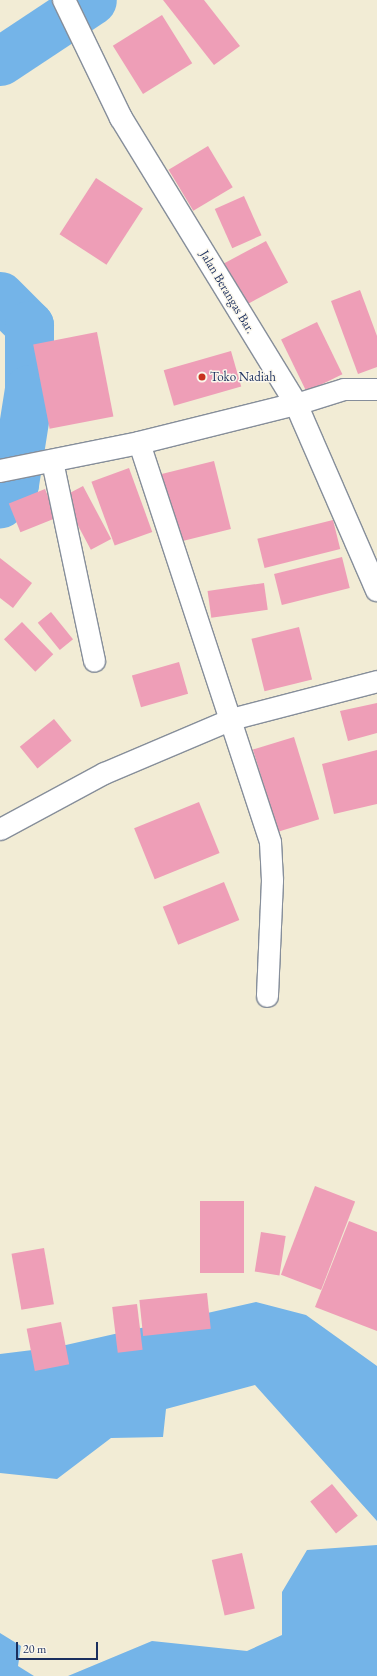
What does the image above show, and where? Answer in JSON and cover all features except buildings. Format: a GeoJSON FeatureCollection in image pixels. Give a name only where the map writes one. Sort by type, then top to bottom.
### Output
{"type":"FeatureCollection","features":[{"type":"Feature","properties":{"kind":"main road","name":"Jalan Berangas Bar."},"geometry":{"type":"LineString","coordinates":[[64,0],[121,118],[296,404],[377,590]]}},
{"type":"Feature","properties":{"kind":"main road"},"geometry":{"type":"LineString","coordinates":[[0,471],[139,443],[296,404]]}},
{"type":"Feature","properties":{"kind":"street"},"geometry":{"type":"LineString","coordinates":[[296,404],[344,389],[377,389]]}},
{"type":"Feature","properties":{"kind":"street"},"geometry":{"type":"LineString","coordinates":[[139,443],[231,719],[270,842],[272,880],[267,996]]}},
{"type":"Feature","properties":{"kind":"street"},"geometry":{"type":"LineString","coordinates":[[52,461],[94,661]]}},
{"type":"Feature","properties":{"kind":"street"},"geometry":{"type":"LineString","coordinates":[[0,829],[104,773],[231,719],[377,681]]}},
{"type":"Feature","properties":{"kind":"water"},"geometry":{"type":"Polygon","coordinates":[[[256,1302],[306,1315],[377,1366],[377,1521],[255,1385],[166,1409],[163,1437],[111,1438],[57,1479],[0,1473],[0,1354],[57,1347],[256,1302]]]}},
{"type":"Feature","properties":{"kind":"water"},"geometry":{"type":"Polygon","coordinates":[[[377,1545],[377,1676],[68,1676],[152,1641],[247,1651],[282,1635],[282,1592],[307,1550],[377,1545]]]}},
{"type":"Feature","properties":{"kind":"water"},"geometry":{"type":"Polygon","coordinates":[[[0,1633],[21,1646],[18,1666],[34,1676],[0,1676],[0,1633]]]}},
{"type":"Feature","properties":{"kind":"waterway"},"geometry":{"type":"LineString","coordinates":[[0,61],[92,0]]}},
{"type":"Feature","properties":{"kind":"waterway"},"geometry":{"type":"LineString","coordinates":[[0,296],[29,325],[29,389],[14,484],[0,503]]}},
{"type":"Feature","properties":{"kind":"place","name":"Toko Nadiah"},"geometry":{"type":"Point","coordinates":[202,377]}}]}
